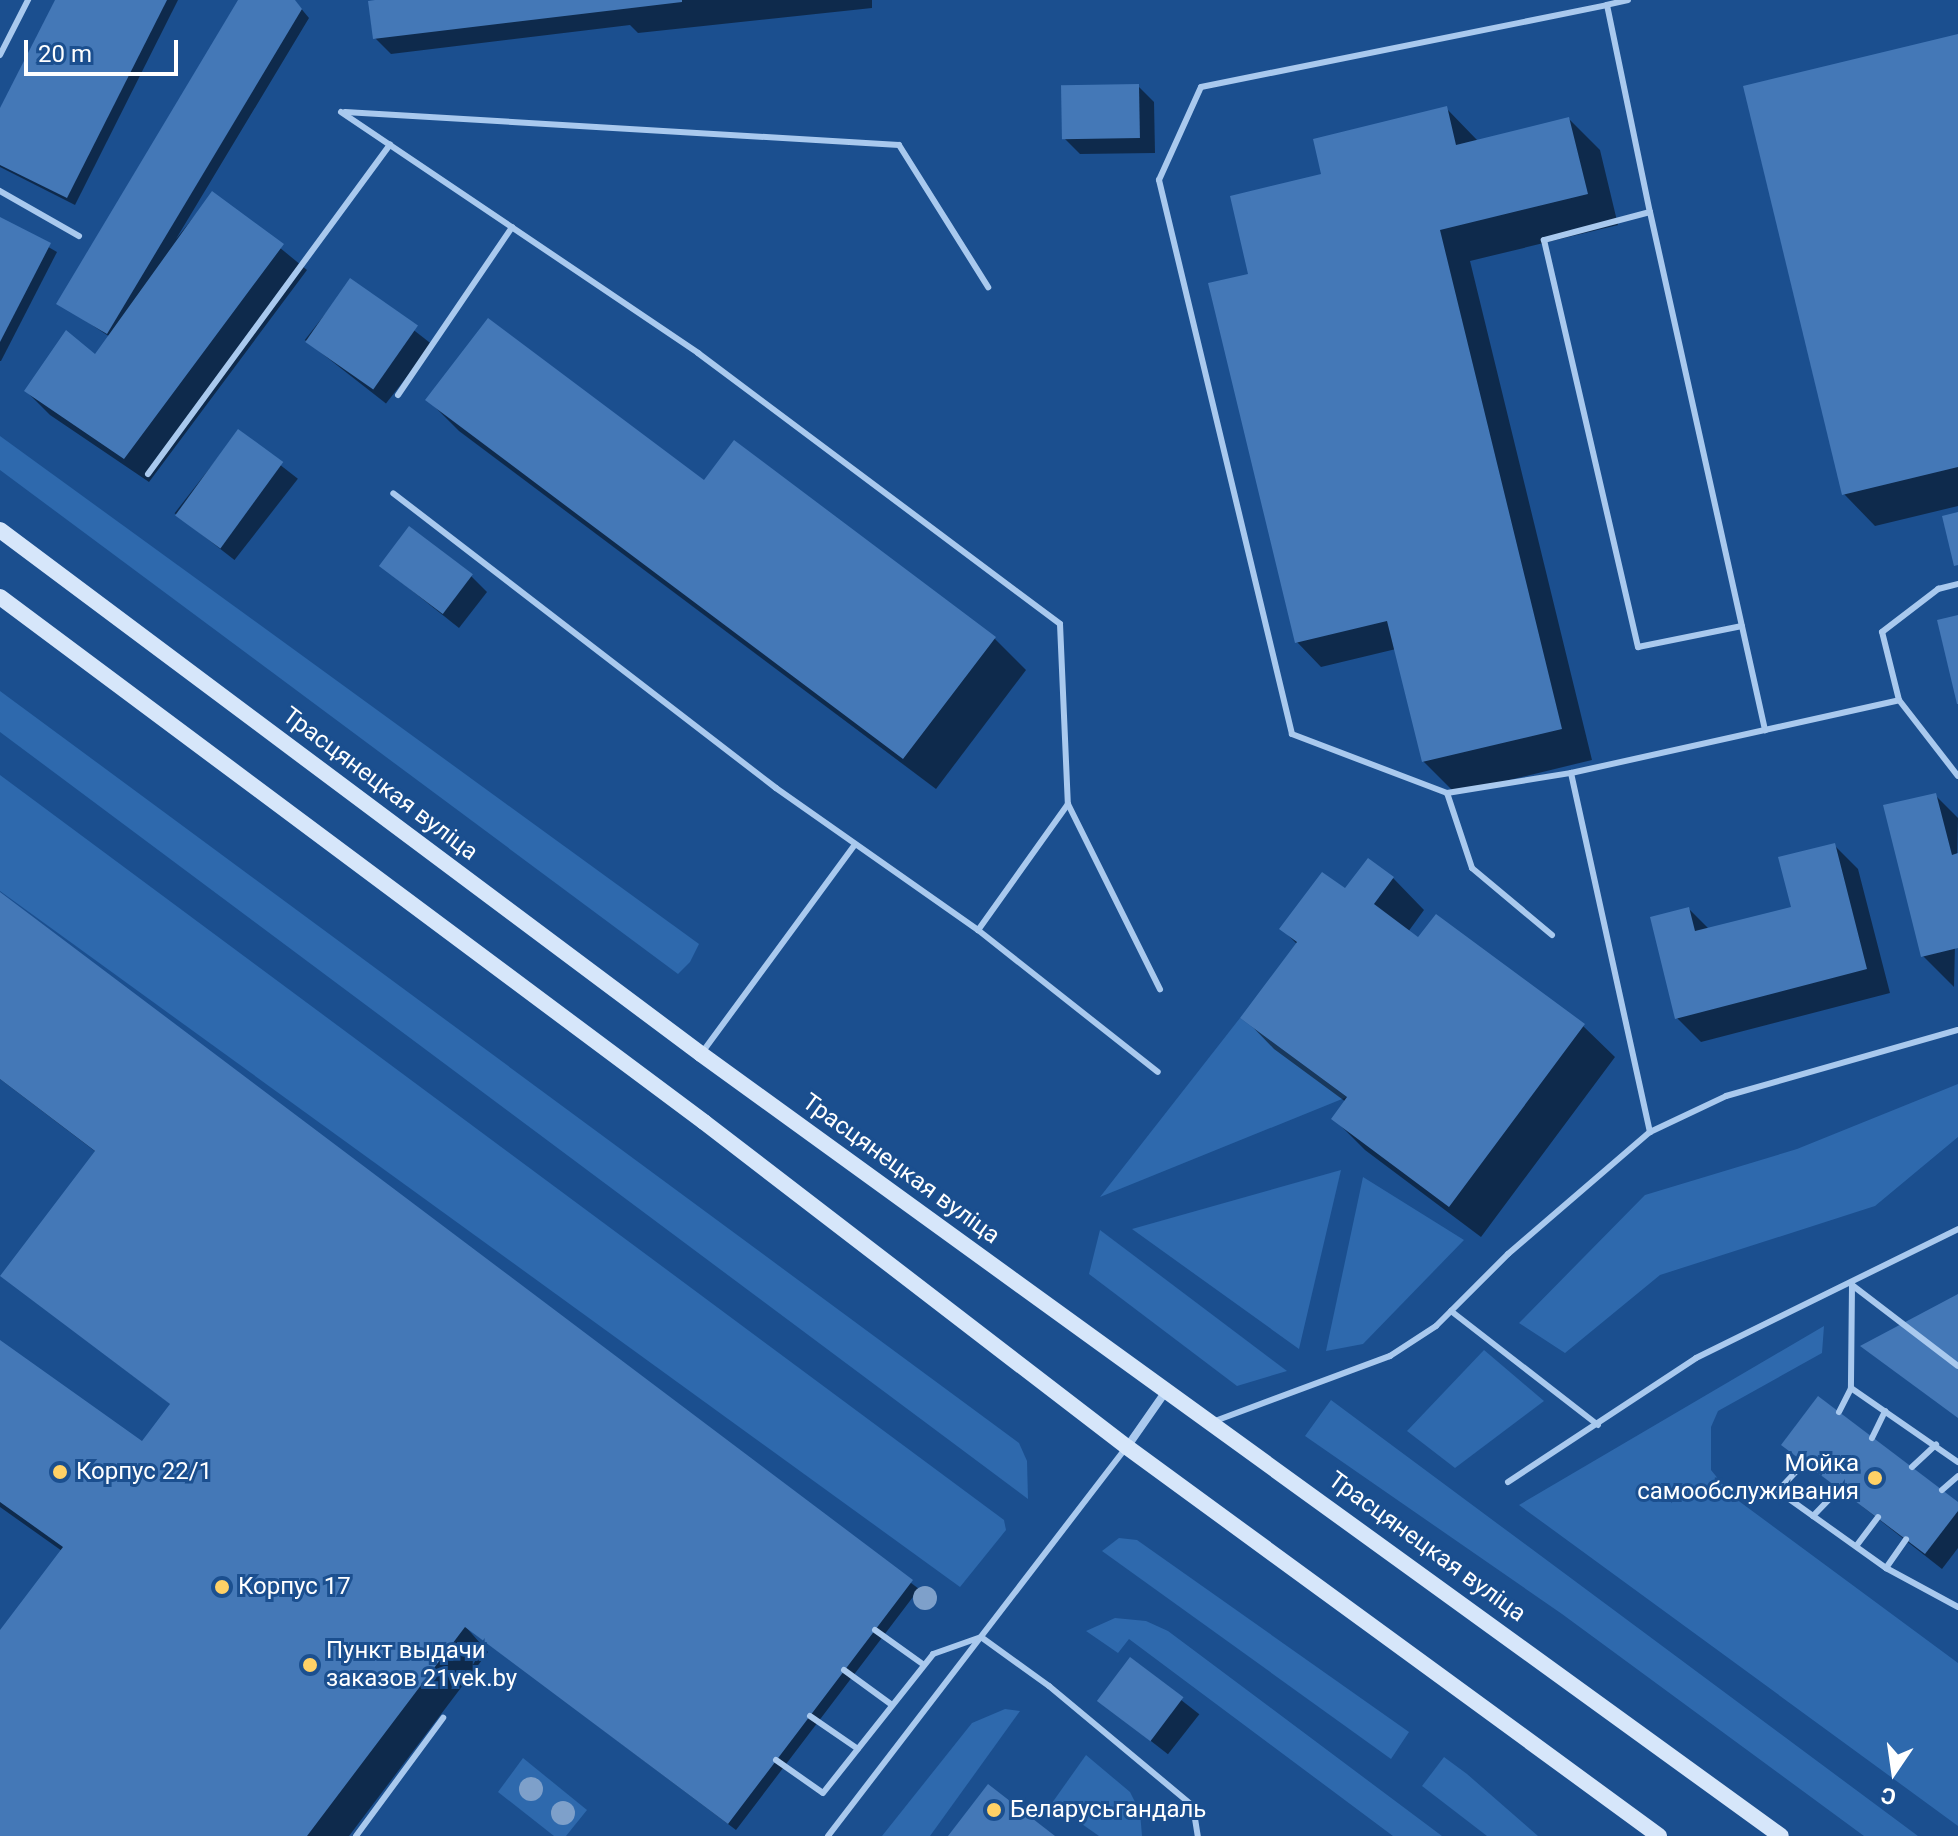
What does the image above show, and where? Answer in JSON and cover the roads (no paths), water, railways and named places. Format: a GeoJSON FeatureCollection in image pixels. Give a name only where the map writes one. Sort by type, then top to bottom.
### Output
{"type":"FeatureCollection","features":[{"type":"Feature","properties":{"kind":"main road","name":"Трасцянецкая вуліца"},"geometry":{"type":"LineString","coordinates":[[0,530],[701,1054],[1781,1836]]}},
{"type":"Feature","properties":{"kind":"main road"},"geometry":{"type":"LineString","coordinates":[[0,597],[704,1122],[1127,1447],[1659,1836]]}},
{"type":"Feature","properties":{"kind":"street"},"geometry":{"type":"LineString","coordinates":[[1127,1447],[1166,1390]]}},
{"type":"Feature","properties":{"kind":"lane"},"geometry":{"type":"LineString","coordinates":[[0,55],[28,0]]}},
{"type":"Feature","properties":{"kind":"lane"},"geometry":{"type":"LineString","coordinates":[[1628,0],[1201,87],[1159,180],[1292,734],[1447,793],[1571,773],[1899,700]]}},
{"type":"Feature","properties":{"kind":"lane"},"geometry":{"type":"LineString","coordinates":[[1607,5],[1765,730]]}},
{"type":"Feature","properties":{"kind":"lane"},"geometry":{"type":"LineString","coordinates":[[988,287],[899,145],[341,112],[698,353],[1060,624],[1068,804],[1160,989]]}},
{"type":"Feature","properties":{"kind":"lane"},"geometry":{"type":"LineString","coordinates":[[148,474],[390,144]]}},
{"type":"Feature","properties":{"kind":"lane"},"geometry":{"type":"LineString","coordinates":[[0,191],[79,236]]}},
{"type":"Feature","properties":{"kind":"lane"},"geometry":{"type":"LineString","coordinates":[[1650,212],[1544,240],[1638,647],[1742,626]]}},
{"type":"Feature","properties":{"kind":"lane"},"geometry":{"type":"LineString","coordinates":[[398,395],[512,227]]}},
{"type":"Feature","properties":{"kind":"lane"},"geometry":{"type":"LineString","coordinates":[[393,493],[855,844],[978,930],[1158,1072]]}},
{"type":"Feature","properties":{"kind":"lane"},"geometry":{"type":"LineString","coordinates":[[1958,584],[1938,589],[1882,632],[1899,700],[1958,776]]}},
{"type":"Feature","properties":{"kind":"lane"},"geometry":{"type":"LineString","coordinates":[[1571,773],[1650,1132]]}},
{"type":"Feature","properties":{"kind":"lane"},"geometry":{"type":"LineString","coordinates":[[1447,793],[1472,868],[1552,935]]}},
{"type":"Feature","properties":{"kind":"lane"},"geometry":{"type":"LineString","coordinates":[[978,930],[1068,804]]}},
{"type":"Feature","properties":{"kind":"lane"},"geometry":{"type":"LineString","coordinates":[[701,1054],[855,844]]}},
{"type":"Feature","properties":{"kind":"lane"},"geometry":{"type":"LineString","coordinates":[[1211,1423],[1390,1356],[1451,1311],[1508,1254],[1650,1132],[1726,1096],[1958,1030]]}},
{"type":"Feature","properties":{"kind":"lane"},"geometry":{"type":"LineString","coordinates":[[1508,1482],[1696,1358],[1852,1285],[1958,1229]]}},
{"type":"Feature","properties":{"kind":"lane"},"geometry":{"type":"LineString","coordinates":[[1852,1285],[1958,1366]]}},
{"type":"Feature","properties":{"kind":"lane"},"geometry":{"type":"LineString","coordinates":[[1839,1412],[1851,1388],[1852,1285]]}},
{"type":"Feature","properties":{"kind":"lane"},"geometry":{"type":"LineString","coordinates":[[1451,1311],[1598,1425]]}},
{"type":"Feature","properties":{"kind":"lane"},"geometry":{"type":"LineString","coordinates":[[1851,1388],[1958,1462]]}},
{"type":"Feature","properties":{"kind":"lane"},"geometry":{"type":"LineString","coordinates":[[1872,1438],[1885,1411]]}},
{"type":"Feature","properties":{"kind":"lane"},"geometry":{"type":"LineString","coordinates":[[1912,1467],[1936,1445]]}},
{"type":"Feature","properties":{"kind":"lane"},"geometry":{"type":"LineString","coordinates":[[828,1836],[1127,1447]]}},
{"type":"Feature","properties":{"kind":"lane"},"geometry":{"type":"LineString","coordinates":[[1804,1463],[1778,1491],[1886,1568],[1958,1607]]}},
{"type":"Feature","properties":{"kind":"lane"},"geometry":{"type":"LineString","coordinates":[[1942,1490],[1958,1476]]}},
{"type":"Feature","properties":{"kind":"lane"},"geometry":{"type":"LineString","coordinates":[[1813,1516],[1839,1489]]}},
{"type":"Feature","properties":{"kind":"lane"},"geometry":{"type":"LineString","coordinates":[[1857,1545],[1878,1517]]}},
{"type":"Feature","properties":{"kind":"lane"},"geometry":{"type":"LineString","coordinates":[[1886,1568],[1906,1539]]}},
{"type":"Feature","properties":{"kind":"lane"},"geometry":{"type":"LineString","coordinates":[[875,1630],[924,1665]]}},
{"type":"Feature","properties":{"kind":"lane"},"geometry":{"type":"LineString","coordinates":[[776,1760],[823,1793],[933,1654],[981,1637]]}},
{"type":"Feature","properties":{"kind":"lane"},"geometry":{"type":"LineString","coordinates":[[981,1637],[1049,1686],[1193,1806],[1198,1836]]}},
{"type":"Feature","properties":{"kind":"lane"},"geometry":{"type":"LineString","coordinates":[[844,1670],[892,1705]]}},
{"type":"Feature","properties":{"kind":"lane"},"geometry":{"type":"LineString","coordinates":[[810,1716],[858,1749]]}},
{"type":"Feature","properties":{"kind":"lane"},"geometry":{"type":"LineString","coordinates":[[356,1836],[443,1718]]}},
{"type":"Feature","properties":{"kind":"place","name":"Корпус 22/1"},"geometry":{"type":"Point","coordinates":[60,1472]}},
{"type":"Feature","properties":{"kind":"place","name":"Мойка самообслуживания"},"geometry":{"type":"Point","coordinates":[1875,1478]}},
{"type":"Feature","properties":{"kind":"place","name":"Корпус 17"},"geometry":{"type":"Point","coordinates":[222,1587]}},
{"type":"Feature","properties":{"kind":"place","name":"Пункт выдачи заказов 21vek.by"},"geometry":{"type":"Point","coordinates":[310,1665]}},
{"type":"Feature","properties":{"kind":"place","name":"Беларусьгандаль"},"geometry":{"type":"Point","coordinates":[994,1810]}}]}
